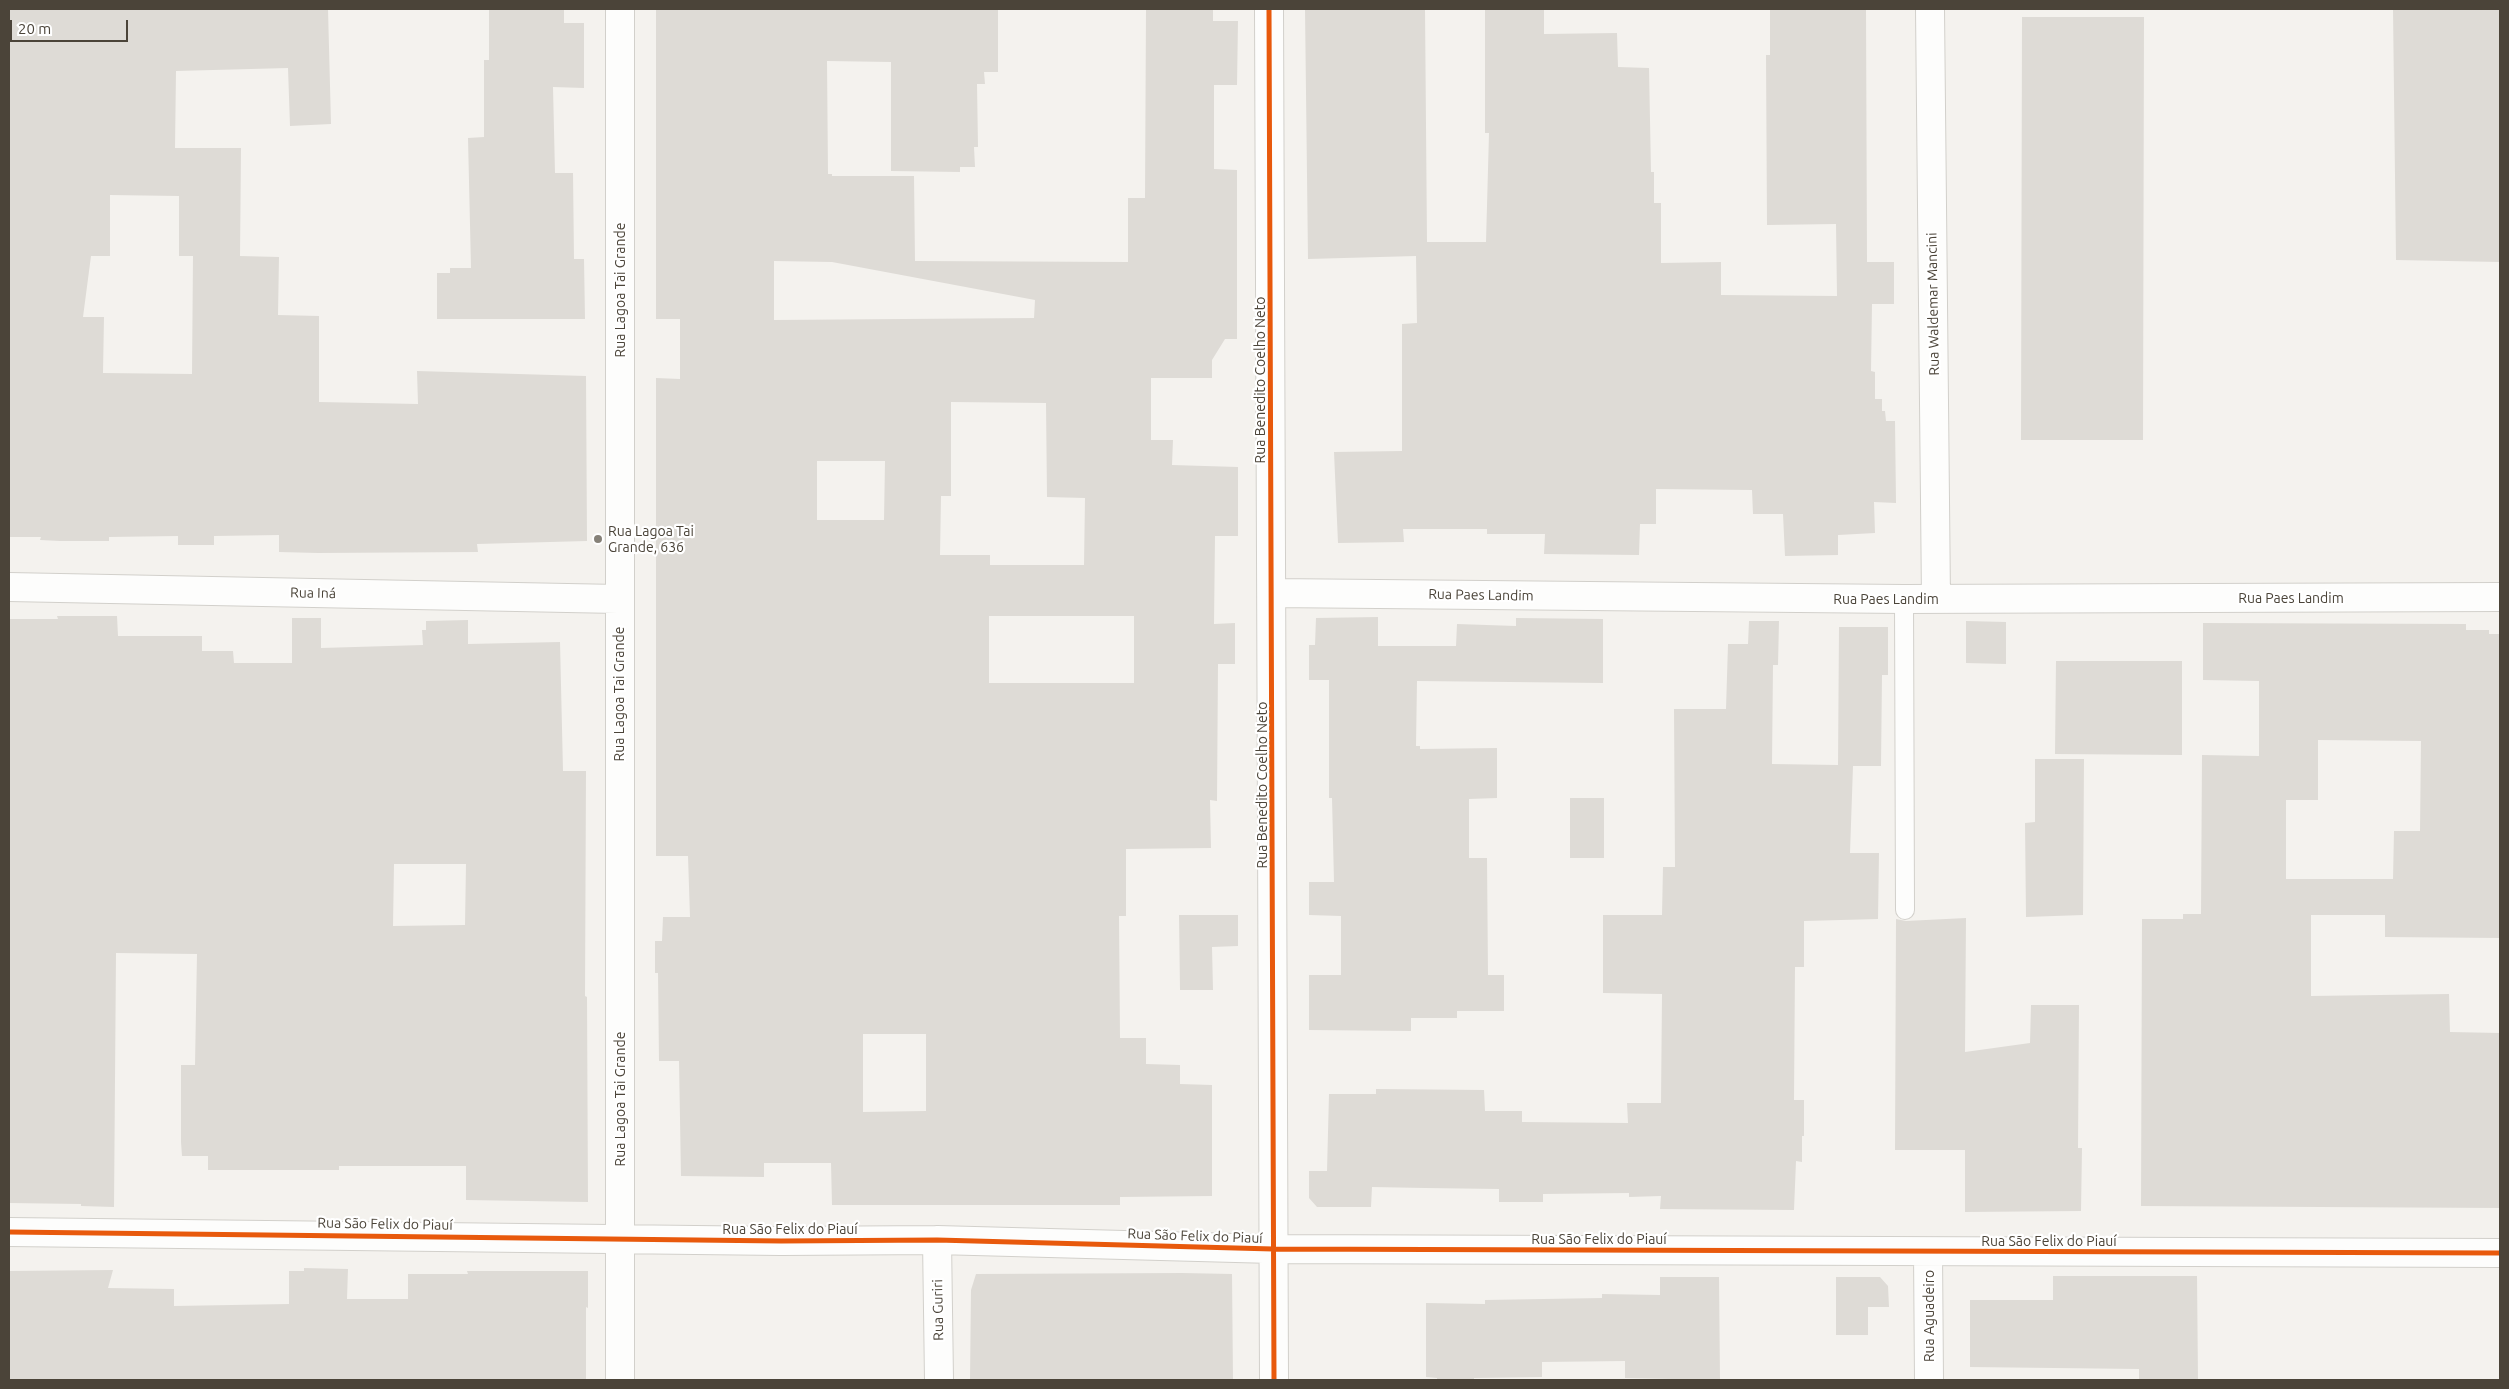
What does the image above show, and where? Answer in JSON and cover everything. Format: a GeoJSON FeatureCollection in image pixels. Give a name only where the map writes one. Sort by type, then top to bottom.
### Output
{"type":"FeatureCollection","features":[{"type":"Feature","properties":{"kind":"street","name":"Rua Lagoa Tai Grande"},"geometry":{"type":"LineString","coordinates":[[620,9],[618,599],[620,1380]]}},
{"type":"Feature","properties":{"kind":"street","name":"Rua Benedito Coelho Neto"},"geometry":{"type":"LineString","coordinates":[[1269,9],[1273,592],[1274,1380]]}},
{"type":"Feature","properties":{"kind":"street","name":"Rua Waldemar Mancini"},"geometry":{"type":"LineString","coordinates":[[1930,9],[1936,599]]}},
{"type":"Feature","properties":{"kind":"street","name":"Rua Iná"},"geometry":{"type":"LineString","coordinates":[[9,587],[618,599]]}},
{"type":"Feature","properties":{"kind":"street","name":"Rua Paes Landim"},"geometry":{"type":"LineString","coordinates":[[1273,592],[1904,599],[2500,597]]}},
{"type":"Feature","properties":{"kind":"street","name":"Rua São Felix do Piauí"},"geometry":{"type":"LineString","coordinates":[[9,1232],[781,1241],[937,1240],[1273,1249],[2500,1253]]}},
{"type":"Feature","properties":{"kind":"street","name":"Rua Guriri"},"geometry":{"type":"LineString","coordinates":[[937,1240],[939,1380]]}},
{"type":"Feature","properties":{"kind":"street","name":"Rua Aguadeiro"},"geometry":{"type":"LineString","coordinates":[[1928,1252],[1929,1380]]}},
{"type":"Feature","properties":{"kind":"lane"},"geometry":{"type":"LineString","coordinates":[[1904,599],[1905,910]]}},
{"type":"Feature","properties":{"kind":"building"},"geometry":{"type":"Polygon","coordinates":[[[9,9],[328,9],[331,124],[290,126],[288,68],[176,71],[175,148],[241,148],[240,256],[279,257],[278,315],[319,316],[319,402],[418,404],[417,371],[586,376],[587,541],[477,544],[478,552],[318,553],[279,552],[279,535],[214,536],[214,545],[178,545],[178,536],[109,537],[109,541],[60,541],[40,540],[41,537],[9,537],[9,9]],[[110,195],[110,256],[91,256],[83,317],[104,317],[103,373],[192,374],[193,256],[179,256],[179,196],[110,195]]]}},
{"type":"Feature","properties":{"kind":"building"},"geometry":{"type":"Polygon","coordinates":[[[489,9],[564,9],[564,23],[584,23],[584,88],[553,87],[555,173],[573,173],[574,259],[584,259],[585,319],[437,319],[437,273],[450,273],[450,268],[471,268],[468,138],[484,137],[484,60],[489,60],[489,9]]]}},
{"type":"Feature","properties":{"kind":"building"},"geometry":{"type":"Polygon","coordinates":[[[656,9],[998,9],[998,72],[984,72],[985,84],[977,84],[978,147],[974,147],[975,167],[960,167],[960,172],[891,171],[891,62],[827,61],[828,174],[832,174],[832,176],[914,176],[915,261],[1128,262],[1128,198],[1145,198],[1146,9],[1213,9],[1213,21],[1238,21],[1237,85],[1214,85],[1214,169],[1237,170],[1237,339],[1225,339],[1212,360],[1212,378],[1151,378],[1151,440],[1173,440],[1172,465],[1238,467],[1238,536],[1215,536],[1214,624],[1235,623],[1235,664],[1218,664],[1217,801],[1210,800],[1211,848],[1126,849],[1126,916],[1119,916],[1120,1038],[1146,1038],[1146,1064],[1180,1065],[1180,1084],[1212,1085],[1212,1196],[1120,1197],[1120,1205],[832,1205],[831,1163],[764,1163],[764,1177],[681,1176],[679,1061],[659,1061],[658,973],[655,973],[655,941],[662,941],[663,917],[690,917],[688,856],[656,856],[656,378],[680,379],[680,319],[656,319],[656,9]],[[774,261],[774,320],[1034,318],[1035,300],[832,262],[774,261]],[[951,402],[951,496],[941,496],[940,555],[990,555],[990,565],[1084,565],[1085,498],[1047,497],[1046,403],[951,402]],[[817,461],[817,520],[884,520],[885,461],[817,461]],[[989,616],[989,683],[1134,683],[1134,616],[989,616]],[[863,1034],[863,1112],[926,1111],[926,1034],[863,1034]]]}},
{"type":"Feature","properties":{"kind":"building"},"geometry":{"type":"Polygon","coordinates":[[[1305,9],[1425,9],[1427,242],[1486,242],[1489,133],[1485,133],[1485,9],[1544,9],[1544,34],[1617,33],[1618,67],[1649,68],[1651,172],[1654,172],[1654,203],[1661,203],[1661,263],[1721,262],[1721,295],[1837,296],[1836,224],[1767,225],[1766,55],[1770,55],[1770,9],[1866,9],[1867,262],[1894,262],[1894,304],[1872,304],[1871,371],[1875,372],[1875,399],[1882,399],[1882,411],[1885,411],[1886,421],[1895,421],[1896,503],[1874,502],[1875,533],[1838,535],[1838,555],[1785,556],[1783,514],[1753,514],[1752,490],[1656,489],[1656,524],[1640,524],[1639,555],[1544,554],[1545,534],[1487,534],[1487,529],[1403,529],[1404,542],[1338,543],[1334,452],[1402,451],[1402,324],[1417,323],[1416,256],[1308,259],[1305,9]]]}},
{"type":"Feature","properties":{"kind":"building"},"geometry":{"type":"Polygon","coordinates":[[[2393,9],[2500,9],[2500,262],[2396,260],[2393,9]]]}},
{"type":"Feature","properties":{"kind":"building"},"geometry":{"type":"Polygon","coordinates":[[[2022,17],[2144,17],[2143,440],[2021,440],[2022,17]]]}},
{"type":"Feature","properties":{"kind":"building"},"geometry":{"type":"Polygon","coordinates":[[[57,616],[117,616],[118,636],[202,636],[202,651],[233,651],[234,663],[292,663],[292,618],[321,618],[321,648],[423,645],[422,630],[426,630],[426,621],[468,620],[468,644],[560,642],[563,771],[586,771],[585,996],[587,997],[588,1202],[466,1200],[466,1166],[339,1166],[339,1170],[208,1170],[208,1156],[182,1156],[181,1142],[181,1065],[195,1065],[197,954],[116,953],[114,1207],[81,1206],[81,1204],[9,1203],[9,619],[58,619],[57,616]],[[394,864],[393,926],[465,925],[466,864],[394,864]]]}},
{"type":"Feature","properties":{"kind":"building"},"geometry":{"type":"Polygon","coordinates":[[[1378,617],[1378,646],[1456,646],[1457,624],[1516,626],[1516,618],[1603,619],[1603,683],[1417,681],[1416,746],[1420,746],[1420,749],[1497,748],[1497,798],[1469,799],[1469,858],[1487,858],[1488,975],[1504,975],[1504,1011],[1457,1011],[1457,1018],[1411,1018],[1411,1031],[1309,1030],[1309,975],[1341,975],[1341,916],[1309,915],[1309,882],[1334,882],[1332,798],[1329,798],[1329,680],[1309,680],[1309,645],[1315,645],[1316,618],[1378,617]]]}},
{"type":"Feature","properties":{"kind":"building"},"geometry":{"type":"Polygon","coordinates":[[[1749,621],[1779,621],[1778,665],[1773,665],[1772,764],[1838,765],[1839,627],[1888,627],[1888,675],[1882,675],[1881,766],[1853,766],[1850,853],[1879,853],[1878,919],[1804,921],[1804,967],[1795,967],[1794,1100],[1804,1100],[1804,1136],[1802,1136],[1802,1162],[1796,1161],[1794,1210],[1660,1209],[1661,1196],[1629,1197],[1629,1193],[1543,1194],[1543,1202],[1499,1202],[1499,1189],[1372,1187],[1371,1207],[1317,1207],[1309,1198],[1309,1171],[1327,1171],[1329,1094],[1376,1094],[1376,1089],[1484,1090],[1485,1111],[1522,1111],[1522,1122],[1628,1123],[1627,1103],[1661,1103],[1662,994],[1603,993],[1603,915],[1662,915],[1663,867],[1675,867],[1674,709],[1726,709],[1728,644],[1748,644],[1749,621]]]}},
{"type":"Feature","properties":{"kind":"building"},"geometry":{"type":"Polygon","coordinates":[[[1966,621],[2006,622],[2006,664],[1966,663],[1966,621]]]}},
{"type":"Feature","properties":{"kind":"building"},"geometry":{"type":"Polygon","coordinates":[[[2203,623],[2466,624],[2466,630],[2489,630],[2489,634],[2500,634],[2500,938],[2385,937],[2385,915],[2311,915],[2311,996],[2449,994],[2450,1032],[2500,1033],[2500,1208],[2141,1206],[2142,919],[2183,919],[2183,914],[2201,914],[2202,755],[2259,756],[2259,681],[2203,680],[2203,623]],[[2318,740],[2318,800],[2286,800],[2286,879],[2393,879],[2394,831],[2420,831],[2421,741],[2318,740]]]}},
{"type":"Feature","properties":{"kind":"building"},"geometry":{"type":"Polygon","coordinates":[[[2056,661],[2182,661],[2182,755],[2055,754],[2056,661]]]}},
{"type":"Feature","properties":{"kind":"building"},"geometry":{"type":"Polygon","coordinates":[[[2035,759],[2084,759],[2083,915],[2026,917],[2025,823],[2035,822],[2035,759]]]}},
{"type":"Feature","properties":{"kind":"building"},"geometry":{"type":"Polygon","coordinates":[[[1570,798],[1604,798],[1604,858],[1570,858],[1570,798]]]}},
{"type":"Feature","properties":{"kind":"building"},"geometry":{"type":"Polygon","coordinates":[[[1179,915],[1238,915],[1238,946],[1212,947],[1213,990],[1180,990],[1179,915]]]}},
{"type":"Feature","properties":{"kind":"building"},"geometry":{"type":"Polygon","coordinates":[[[1966,918],[1965,1052],[2030,1043],[2031,1005],[2079,1005],[2078,1148],[2082,1148],[2081,1211],[1965,1212],[1965,1150],[1895,1150],[1896,919],[1906,921],[1966,918]]]}},
{"type":"Feature","properties":{"kind":"building"},"geometry":{"type":"Polygon","coordinates":[[[304,1268],[348,1269],[347,1299],[408,1299],[408,1274],[468,1274],[467,1271],[588,1271],[586,1380],[10,1380],[9,1271],[113,1270],[108,1288],[174,1289],[174,1306],[289,1304],[289,1271],[304,1271],[304,1268]]]}},
{"type":"Feature","properties":{"kind":"building"},"geometry":{"type":"Polygon","coordinates":[[[976,1274],[1232,1274],[1233,1380],[970,1380],[971,1290],[976,1274]]]}},
{"type":"Feature","properties":{"kind":"building"},"geometry":{"type":"Polygon","coordinates":[[[2053,1276],[2197,1276],[2198,1380],[2139,1380],[2139,1369],[1970,1367],[1970,1300],[2053,1300],[2053,1276]]]}},
{"type":"Feature","properties":{"kind":"building"},"geometry":{"type":"Polygon","coordinates":[[[1660,1277],[1719,1277],[1720,1380],[1625,1378],[1625,1361],[1542,1362],[1542,1377],[1437,1380],[1437,1378],[1426,1377],[1426,1303],[1485,1304],[1485,1300],[1602,1298],[1602,1294],[1660,1295],[1660,1277]]]}},
{"type":"Feature","properties":{"kind":"building"},"geometry":{"type":"Polygon","coordinates":[[[1836,1277],[1880,1277],[1888,1286],[1889,1307],[1868,1307],[1868,1335],[1836,1335],[1836,1277]]]}},
{"type":"Feature","properties":{"kind":"cycle path"},"geometry":{"type":"LineString","coordinates":[[1269,9],[1274,1380]]}},
{"type":"Feature","properties":{"kind":"cycle path"},"geometry":{"type":"LineString","coordinates":[[9,1232],[781,1241],[937,1240],[1273,1249],[2500,1253]]}},
{"type":"Feature","properties":{"kind":"place","name":"Rua Lagoa Tai Grande, 636"},"geometry":{"type":"Point","coordinates":[598,539]}}]}
